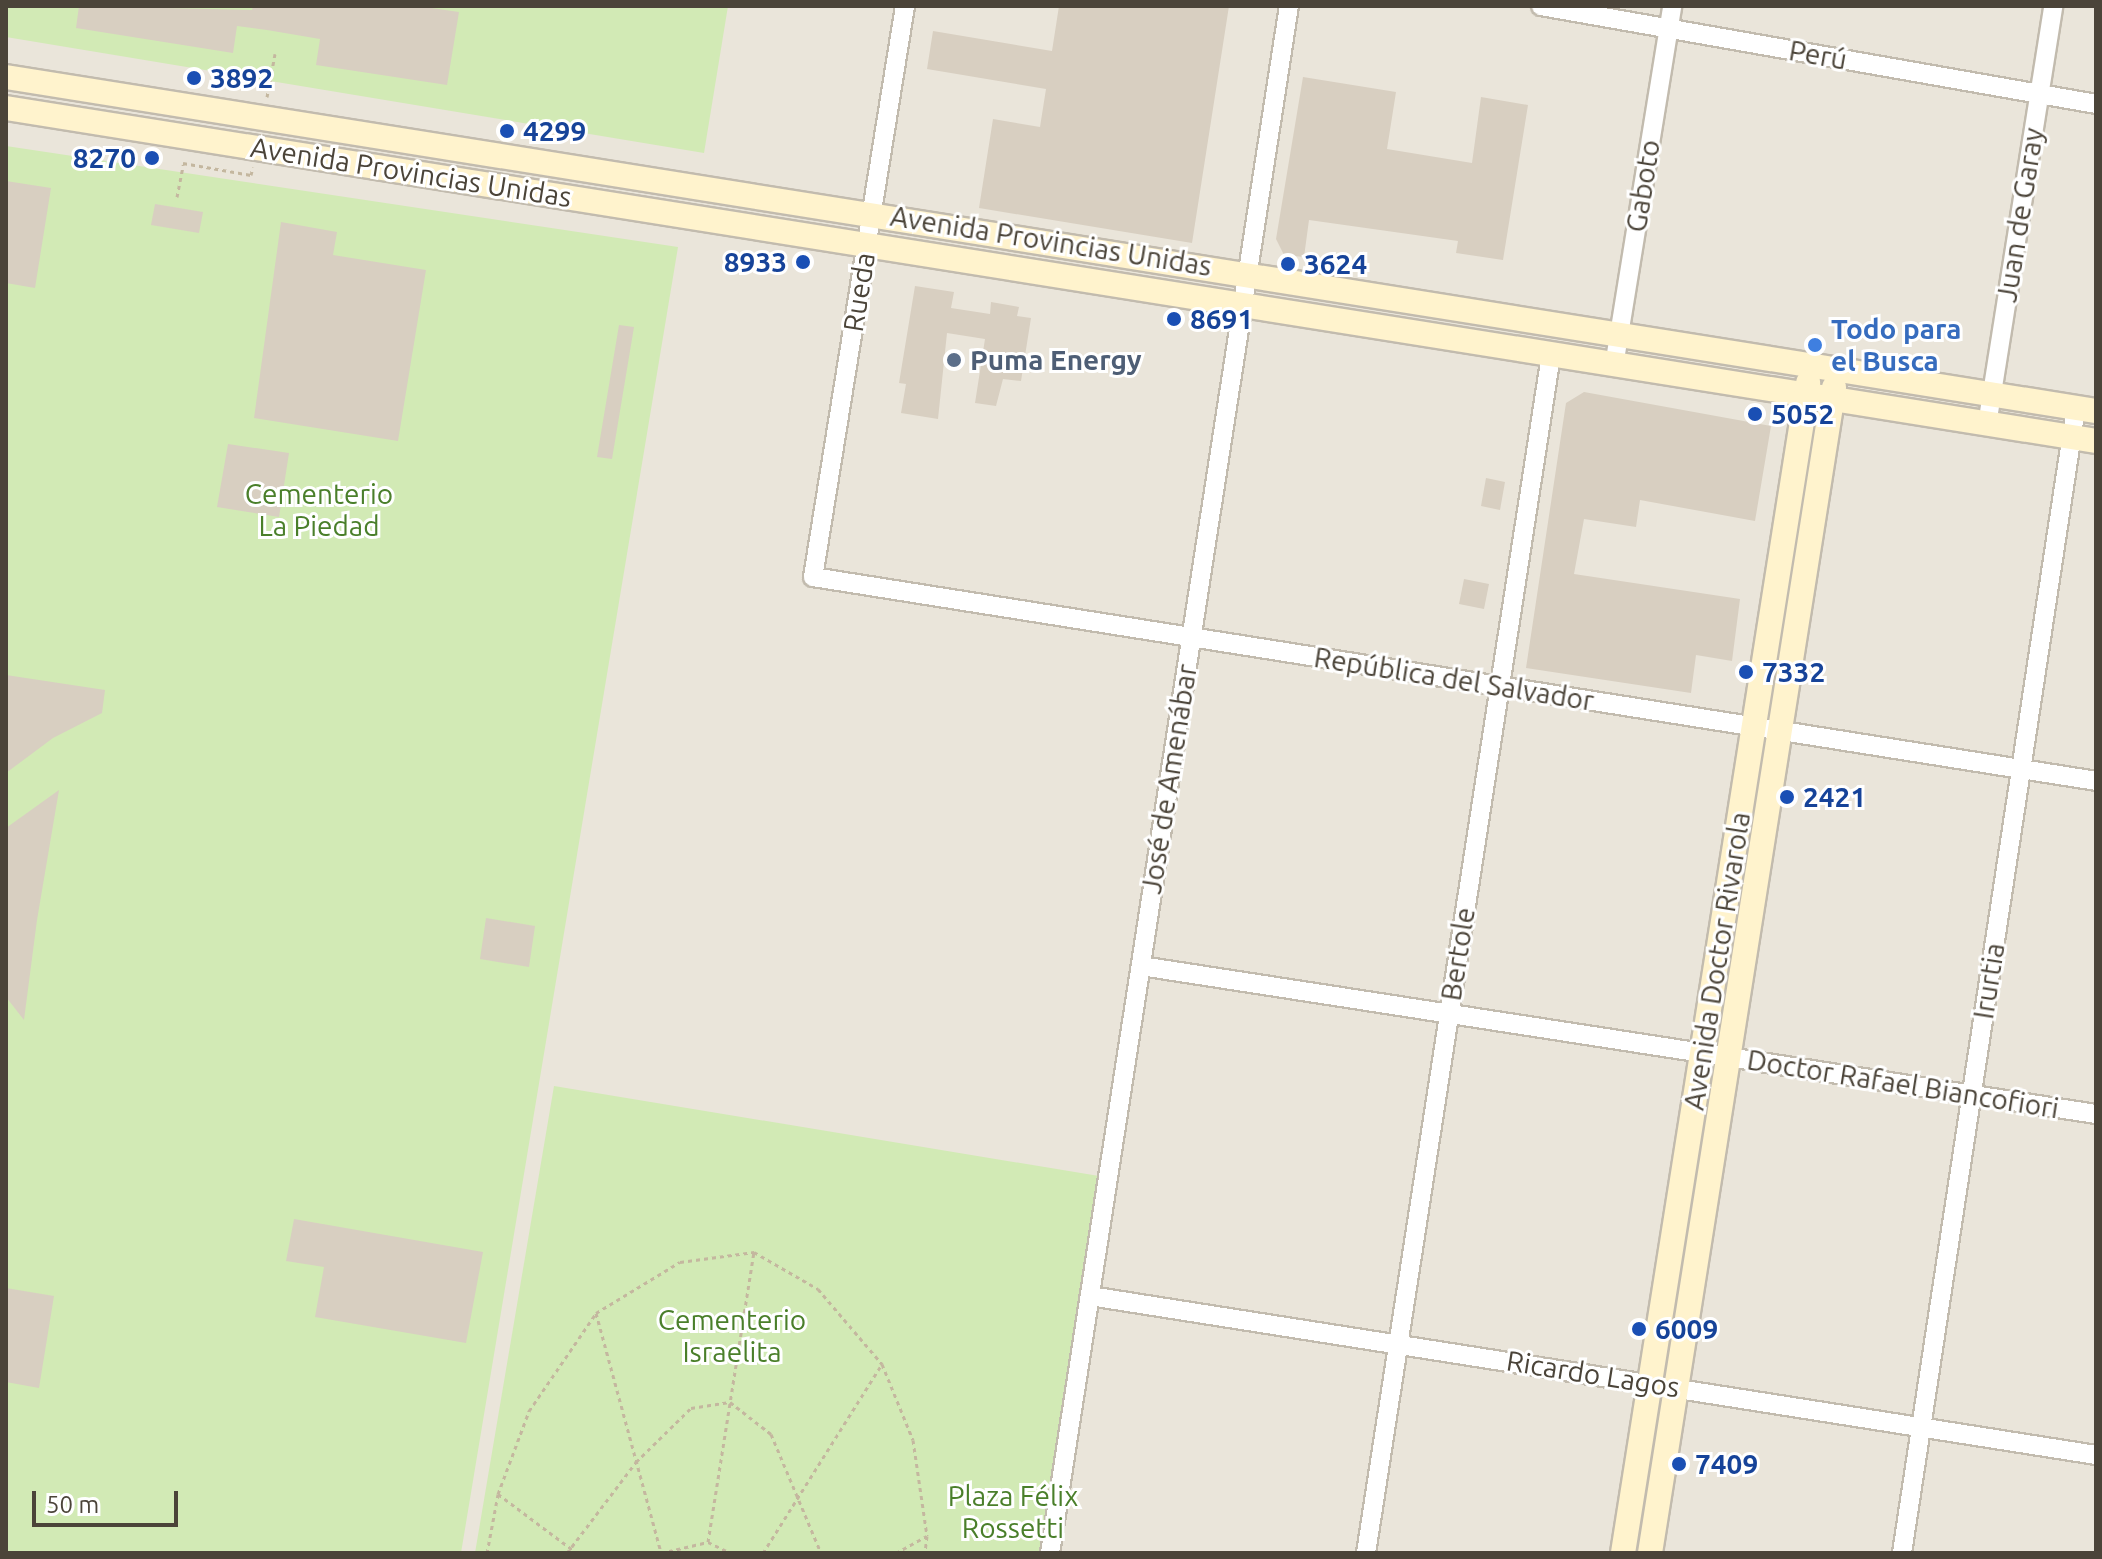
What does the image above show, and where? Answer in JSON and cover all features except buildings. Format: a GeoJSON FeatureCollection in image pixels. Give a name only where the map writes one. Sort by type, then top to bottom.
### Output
{"type":"FeatureCollection","features":[{"type":"Feature","properties":{"kind":"main road","name":"Avenida Provincias Unidas"},"geometry":{"type":"LineString","coordinates":[[6,77],[872,211],[1811,368],[2086,410]]}},
{"type":"Feature","properties":{"kind":"main road","name":"Avenida Provincias Unidas"},"geometry":{"type":"LineString","coordinates":[[6,108],[866,244],[1831,402],[2096,441]]}},
{"type":"Feature","properties":{"kind":"main road","name":"Avenida Doctor Rivarola"},"geometry":{"type":"LineString","coordinates":[[1623,1553],[1811,368]]}},
{"type":"Feature","properties":{"kind":"main road","name":"Avenida Doctor Rivarola"},"geometry":{"type":"LineString","coordinates":[[1650,1553],[1836,372]]}},
{"type":"Feature","properties":{"kind":"street","name":"Rueda"},"geometry":{"type":"LineString","coordinates":[[813,577],[905,6]]}},
{"type":"Feature","properties":{"kind":"street","name":"José de Amenábar"},"geometry":{"type":"LineString","coordinates":[[1050,1553],[1289,6]]}},
{"type":"Feature","properties":{"kind":"street","name":"Perú"},"geometry":{"type":"LineString","coordinates":[[1541,6],[2096,104]]}},
{"type":"Feature","properties":{"kind":"street","name":"Gaboto"},"geometry":{"type":"LineString","coordinates":[[1614,366],[1672,6]]}},
{"type":"Feature","properties":{"kind":"street","name":"Juan de Garay"},"geometry":{"type":"LineString","coordinates":[[1987,425],[2053,6]]}},
{"type":"Feature","properties":{"kind":"street","name":"Bertole"},"geometry":{"type":"LineString","coordinates":[[1366,1553],[1551,355]]}},
{"type":"Feature","properties":{"kind":"street","name":"Irurtia"},"geometry":{"type":"LineString","coordinates":[[1902,1553],[2071,438],[2086,410]]}},
{"type":"Feature","properties":{"kind":"street","name":"República del Salvador"},"geometry":{"type":"LineString","coordinates":[[813,577],[2096,781]]}},
{"type":"Feature","properties":{"kind":"street","name":"Doctor Rafael Biancofiori"},"geometry":{"type":"LineString","coordinates":[[1141,966],[2096,1114]]}},
{"type":"Feature","properties":{"kind":"street","name":"Ricardo Lagos"},"geometry":{"type":"LineString","coordinates":[[1090,1296],[2096,1455]]}},
{"type":"Feature","properties":{"kind":"path"},"geometry":{"type":"LineString","coordinates":[[272,70],[275,54]]}},
{"type":"Feature","properties":{"kind":"path"},"geometry":{"type":"LineString","coordinates":[[177,197],[187,136]]}},
{"type":"Feature","properties":{"kind":"path"},"geometry":{"type":"LineString","coordinates":[[708,1542],[754,1252]]}},
{"type":"Feature","properties":{"kind":"path"},"geometry":{"type":"LineString","coordinates":[[487,1553],[498,1494],[529,1411],[596,1313],[680,1262],[754,1252],[818,1289],[882,1364],[913,1440],[927,1536],[925,1553]]}},
{"type":"Feature","properties":{"kind":"path"},"geometry":{"type":"LineString","coordinates":[[596,1313],[661,1553],[708,1542],[731,1553]]}},
{"type":"Feature","properties":{"kind":"path"},"geometry":{"type":"LineString","coordinates":[[763,1553],[882,1364]]}},
{"type":"Feature","properties":{"kind":"path"},"geometry":{"type":"LineString","coordinates":[[567,1553],[636,1462],[691,1408],[730,1402],[771,1434],[797,1500],[818,1536],[821,1553]]}},
{"type":"Feature","properties":{"kind":"path"},"geometry":{"type":"LineString","coordinates":[[498,1494],[577,1553]]}},
{"type":"Feature","properties":{"kind":"path"},"geometry":{"type":"LineString","coordinates":[[896,1553],[927,1536]]}},
{"type":"Feature","properties":{"kind":"shaded area"},"geometry":{"type":"Polygon","coordinates":[[[6,6],[2096,6],[2096,1553],[6,1553],[6,6]]]}},
{"type":"Feature","properties":{"kind":"green space"},"geometry":{"type":"Polygon","coordinates":[[[6,6],[728,6],[704,153],[6,37],[6,6]]]}},
{"type":"Feature","properties":{"kind":"green space","name":"Cementerio La Piedad"},"geometry":{"type":"Polygon","coordinates":[[[6,146],[678,247],[461,1553],[6,1553],[6,146]]]}},
{"type":"Feature","properties":{"kind":"green space","name":"Cementerio Israelita"},"geometry":{"type":"Polygon","coordinates":[[[554,1086],[1105,1177],[1046,1553],[475,1553],[554,1086]]]}},
{"type":"Feature","properties":{"kind":"place","name":"3892"},"geometry":{"type":"Point","coordinates":[194,78]}},
{"type":"Feature","properties":{"kind":"place","name":"4299"},"geometry":{"type":"Point","coordinates":[507,131]}},
{"type":"Feature","properties":{"kind":"place","name":"8270"},"geometry":{"type":"Point","coordinates":[152,158]}},
{"type":"Feature","properties":{"kind":"place","name":"8933"},"geometry":{"type":"Point","coordinates":[803,262]}},
{"type":"Feature","properties":{"kind":"place","name":"3624"},"geometry":{"type":"Point","coordinates":[1288,264]}},
{"type":"Feature","properties":{"kind":"place","name":"8691"},"geometry":{"type":"Point","coordinates":[1174,319]}},
{"type":"Feature","properties":{"kind":"place","name":"Todo para el Busca"},"geometry":{"type":"Point","coordinates":[1815,345]}},
{"type":"Feature","properties":{"kind":"place","name":"Puma Energy"},"geometry":{"type":"Point","coordinates":[954,360]}},
{"type":"Feature","properties":{"kind":"place","name":"5052"},"geometry":{"type":"Point","coordinates":[1755,414]}},
{"type":"Feature","properties":{"kind":"place","name":"7332"},"geometry":{"type":"Point","coordinates":[1746,672]}},
{"type":"Feature","properties":{"kind":"place","name":"2421"},"geometry":{"type":"Point","coordinates":[1787,797]}},
{"type":"Feature","properties":{"kind":"place","name":"6009"},"geometry":{"type":"Point","coordinates":[1639,1329]}},
{"type":"Feature","properties":{"kind":"place","name":"7409"},"geometry":{"type":"Point","coordinates":[1679,1464]}},
{"type":"Feature","properties":{"kind":"park label","name":"Plaza Félix Rossetti"},"geometry":{"type":"Point","coordinates":[1013,1512]}}]}
